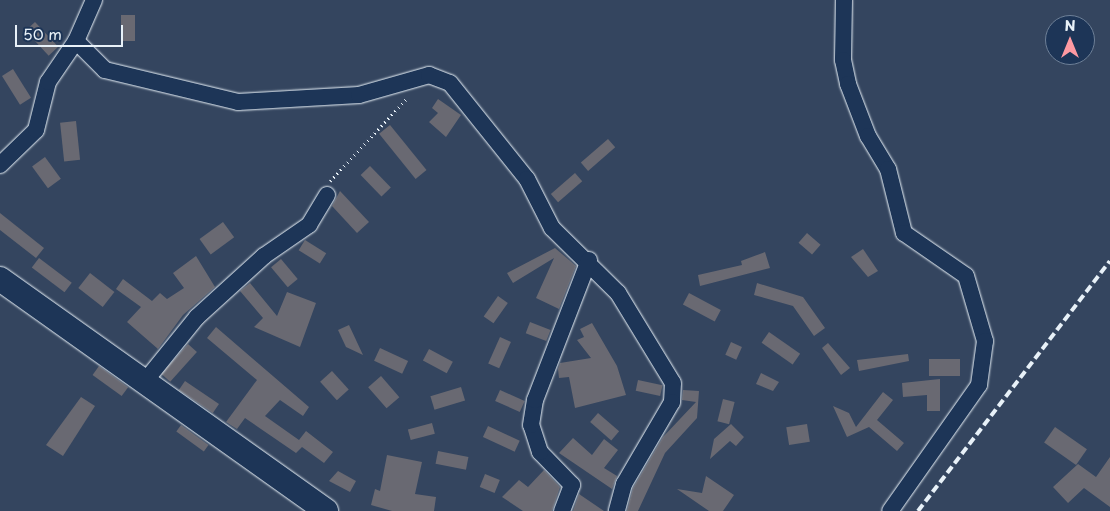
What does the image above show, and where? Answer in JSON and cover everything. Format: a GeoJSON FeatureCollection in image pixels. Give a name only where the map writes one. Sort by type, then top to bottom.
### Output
{"type":"FeatureCollection","features":[{"type":"Feature","properties":{"kind":"street"},"geometry":{"type":"LineString","coordinates":[[0,165],[36,130],[48,82],[76,41],[94,0]]}},
{"type":"Feature","properties":{"kind":"street"},"geometry":{"type":"LineString","coordinates":[[844,0],[841,31],[848,84],[868,136],[888,169],[904,232],[966,276],[985,341],[979,385],[890,511]]}},
{"type":"Feature","properties":{"kind":"street"},"geometry":{"type":"LineString","coordinates":[[76,41],[105,70],[238,102],[358,94],[440,76],[462,94],[516,164],[552,228],[588,260],[618,293],[669,373],[674,393],[624,484],[617,511]]}},
{"type":"Feature","properties":{"kind":"street"},"geometry":{"type":"LineString","coordinates":[[146,380],[198,317],[264,256],[309,225],[327,195]]}},
{"type":"Feature","properties":{"kind":"street"},"geometry":{"type":"LineString","coordinates":[[562,511],[572,485],[540,452],[530,425],[588,260]]}},
{"type":"Feature","properties":{"kind":"street"},"geometry":{"type":"LineString","coordinates":[[0,279],[146,380],[326,511]]}},
{"type":"Feature","properties":{"kind":"path"},"geometry":{"type":"LineString","coordinates":[[327,195],[331,176],[410,95]]}},
{"type":"Feature","properties":{"kind":"building"},"geometry":{"type":"Polygon","coordinates":[[[121,15],[135,15],[135,41],[121,41],[121,15]]]}},
{"type":"Feature","properties":{"kind":"building"},"geometry":{"type":"Polygon","coordinates":[[[35,22],[58,47],[49,56],[25,31],[35,22]]]}},
{"type":"Feature","properties":{"kind":"building"},"geometry":{"type":"Polygon","coordinates":[[[13,69],[31,98],[20,105],[2,76],[13,69]]]}},
{"type":"Feature","properties":{"kind":"building"},"geometry":{"type":"Polygon","coordinates":[[[438,99],[461,115],[446,137],[429,122],[438,113],[432,108],[438,99]]]}},
{"type":"Feature","properties":{"kind":"building"},"geometry":{"type":"Polygon","coordinates":[[[76,121],[80,160],[64,161],[60,123],[76,121]]]}},
{"type":"Feature","properties":{"kind":"building"},"geometry":{"type":"Polygon","coordinates":[[[390,125],[427,170],[416,179],[379,134],[390,125]]]}},
{"type":"Feature","properties":{"kind":"building"},"geometry":{"type":"Polygon","coordinates":[[[608,139],[615,147],[588,171],[581,163],[608,139]]]}},
{"type":"Feature","properties":{"kind":"building"},"geometry":{"type":"Polygon","coordinates":[[[45,157],[61,179],[48,188],[32,166],[45,157]]]}},
{"type":"Feature","properties":{"kind":"building"},"geometry":{"type":"Polygon","coordinates":[[[370,166],[391,188],[381,197],[361,175],[370,166]]]}},
{"type":"Feature","properties":{"kind":"building"},"geometry":{"type":"Polygon","coordinates":[[[575,173],[582,181],[558,202],[551,194],[575,173]]]}},
{"type":"Feature","properties":{"kind":"building"},"geometry":{"type":"Polygon","coordinates":[[[340,191],[369,222],[357,233],[332,206],[340,191]]]}},
{"type":"Feature","properties":{"kind":"building"},"geometry":{"type":"Polygon","coordinates":[[[0,213],[44,248],[36,258],[0,230],[0,213]]]}},
{"type":"Feature","properties":{"kind":"building"},"geometry":{"type":"Polygon","coordinates":[[[223,222],[234,237],[211,254],[200,239],[223,222]]]}},
{"type":"Feature","properties":{"kind":"building"},"geometry":{"type":"Polygon","coordinates":[[[807,233],[821,245],[812,255],[798,243],[807,233]]]}},
{"type":"Feature","properties":{"kind":"building"},"geometry":{"type":"Polygon","coordinates":[[[305,240],[326,253],[320,263],[299,250],[305,240]]]}},
{"type":"Feature","properties":{"kind":"building"},"geometry":{"type":"Polygon","coordinates":[[[555,248],[576,266],[559,309],[536,298],[554,258],[513,283],[507,273],[555,248]]]}},
{"type":"Feature","properties":{"kind":"building"},"geometry":{"type":"Polygon","coordinates":[[[863,249],[878,271],[868,277],[851,257],[863,249]]]}},
{"type":"Feature","properties":{"kind":"building"},"geometry":{"type":"Polygon","coordinates":[[[765,252],[770,268],[700,286],[698,275],[742,265],[741,261],[765,252]]]}},
{"type":"Feature","properties":{"kind":"building"},"geometry":{"type":"Polygon","coordinates":[[[196,256],[215,287],[183,315],[158,349],[127,322],[141,307],[116,289],[123,279],[152,301],[160,293],[167,299],[184,288],[173,273],[196,256]]]}},
{"type":"Feature","properties":{"kind":"building"},"geometry":{"type":"Polygon","coordinates":[[[39,258],[72,283],[65,292],[32,268],[39,258]]]}},
{"type":"Feature","properties":{"kind":"building"},"geometry":{"type":"Polygon","coordinates":[[[281,259],[298,279],[288,287],[271,267],[281,259]]]}},
{"type":"Feature","properties":{"kind":"building"},"geometry":{"type":"Polygon","coordinates":[[[90,273],[114,292],[103,307],[78,288],[90,273]]]}},
{"type":"Feature","properties":{"kind":"building"},"geometry":{"type":"Polygon","coordinates":[[[250,283],[277,316],[287,292],[316,303],[300,347],[254,327],[263,318],[240,291],[250,283]]]}},
{"type":"Feature","properties":{"kind":"building"},"geometry":{"type":"Polygon","coordinates":[[[757,283],[803,297],[825,328],[814,336],[793,306],[754,295],[757,283]]]}},
{"type":"Feature","properties":{"kind":"building"},"geometry":{"type":"Polygon","coordinates":[[[689,293],[721,310],[715,321],[683,304],[689,293]]]}},
{"type":"Feature","properties":{"kind":"building"},"geometry":{"type":"Polygon","coordinates":[[[498,296],[508,303],[493,323],[484,316],[498,296]]]}},
{"type":"Feature","properties":{"kind":"building"},"geometry":{"type":"Polygon","coordinates":[[[530,322],[551,330],[546,341],[526,333],[530,322]]]}},
{"type":"Feature","properties":{"kind":"building"},"geometry":{"type":"Polygon","coordinates":[[[592,323],[617,366],[626,395],[575,408],[569,377],[559,378],[558,369],[560,363],[591,358],[577,340],[584,337],[580,329],[592,323]]]}},
{"type":"Feature","properties":{"kind":"building"},"geometry":{"type":"Polygon","coordinates":[[[349,325],[363,355],[346,347],[338,330],[349,325]]]}},
{"type":"Feature","properties":{"kind":"building"},"geometry":{"type":"Polygon","coordinates":[[[216,327],[309,407],[303,416],[280,400],[265,416],[299,440],[306,431],[333,452],[324,463],[302,447],[296,453],[245,418],[237,429],[226,422],[257,380],[207,338],[216,327]]]}},
{"type":"Feature","properties":{"kind":"building"},"geometry":{"type":"Polygon","coordinates":[[[769,332],[800,354],[793,364],[762,343],[769,332]]]}},
{"type":"Feature","properties":{"kind":"building"},"geometry":{"type":"Polygon","coordinates":[[[500,337],[511,342],[499,368],[488,363],[500,337]]]}},
{"type":"Feature","properties":{"kind":"building"},"geometry":{"type":"Polygon","coordinates":[[[731,342],[742,347],[736,360],[725,355],[731,342]]]}},
{"type":"Feature","properties":{"kind":"building"},"geometry":{"type":"Polygon","coordinates":[[[828,343],[850,368],[841,375],[822,348],[828,343]]]}},
{"type":"Feature","properties":{"kind":"building"},"geometry":{"type":"Polygon","coordinates":[[[188,344],[197,352],[170,382],[161,374],[188,344]]]}},
{"type":"Feature","properties":{"kind":"building"},"geometry":{"type":"Polygon","coordinates":[[[380,348],[408,361],[402,374],[374,361],[380,348]]]}},
{"type":"Feature","properties":{"kind":"building"},"geometry":{"type":"Polygon","coordinates":[[[429,349],[453,362],[447,373],[423,360],[429,349]]]}},
{"type":"Feature","properties":{"kind":"building"},"geometry":{"type":"Polygon","coordinates":[[[908,354],[909,361],[859,371],[857,360],[908,354]]]}},
{"type":"Feature","properties":{"kind":"building"},"geometry":{"type":"Polygon","coordinates":[[[929,359],[960,359],[960,376],[929,376],[929,359]]]}},
{"type":"Feature","properties":{"kind":"building"},"geometry":{"type":"Polygon","coordinates":[[[99,366],[128,387],[122,396],[93,375],[99,366]]]}},
{"type":"Feature","properties":{"kind":"building"},"geometry":{"type":"Polygon","coordinates":[[[332,371],[349,390],[337,400],[320,382],[332,371]]]}},
{"type":"Feature","properties":{"kind":"building"},"geometry":{"type":"Polygon","coordinates":[[[761,373],[779,382],[773,391],[756,384],[761,373]]]}},
{"type":"Feature","properties":{"kind":"building"},"geometry":{"type":"Polygon","coordinates":[[[381,376],[399,397],[387,408],[368,387],[381,376]]]}},
{"type":"Feature","properties":{"kind":"building"},"geometry":{"type":"Polygon","coordinates":[[[940,379],[940,411],[927,411],[927,395],[903,397],[902,383],[940,379]]]}},
{"type":"Feature","properties":{"kind":"building"},"geometry":{"type":"Polygon","coordinates":[[[638,380],[662,385],[660,396],[636,391],[638,380]]]}},
{"type":"Feature","properties":{"kind":"building"},"geometry":{"type":"Polygon","coordinates":[[[185,381],[219,404],[213,413],[179,390],[185,381]]]}},
{"type":"Feature","properties":{"kind":"building"},"geometry":{"type":"Polygon","coordinates":[[[461,387],[465,400],[434,410],[430,396],[461,387]]]}},
{"type":"Feature","properties":{"kind":"building"},"geometry":{"type":"Polygon","coordinates":[[[500,390],[525,401],[520,412],[495,401],[500,390]]]}},
{"type":"Feature","properties":{"kind":"building"},"geometry":{"type":"Polygon","coordinates":[[[683,390],[699,391],[697,418],[665,453],[638,511],[627,511],[633,488],[663,437],[696,402],[682,400],[683,390]]]}},
{"type":"Feature","properties":{"kind":"building"},"geometry":{"type":"Polygon","coordinates":[[[883,392],[893,400],[877,420],[904,443],[897,451],[869,427],[847,437],[833,406],[849,413],[856,427],[883,392]]]}},
{"type":"Feature","properties":{"kind":"building"},"geometry":{"type":"Polygon","coordinates":[[[81,397],[95,406],[63,456],[46,445],[81,397]]]}},
{"type":"Feature","properties":{"kind":"building"},"geometry":{"type":"Polygon","coordinates":[[[723,399],[735,402],[729,424],[717,421],[723,399]]]}},
{"type":"Feature","properties":{"kind":"building"},"geometry":{"type":"Polygon","coordinates":[[[598,413],[619,431],[611,440],[590,422],[598,413]]]}},
{"type":"Feature","properties":{"kind":"building"},"geometry":{"type":"Polygon","coordinates":[[[432,423],[435,434],[411,440],[408,429],[432,423]]]}},
{"type":"Feature","properties":{"kind":"building"},"geometry":{"type":"Polygon","coordinates":[[[731,424],[744,437],[736,446],[730,441],[710,459],[714,439],[731,424]]]}},
{"type":"Feature","properties":{"kind":"building"},"geometry":{"type":"Polygon","coordinates":[[[807,424],[810,442],[789,445],[786,427],[807,424]]]}},
{"type":"Feature","properties":{"kind":"building"},"geometry":{"type":"Polygon","coordinates":[[[181,425],[209,445],[204,451],[176,431],[181,425]]]}},
{"type":"Feature","properties":{"kind":"building"},"geometry":{"type":"Polygon","coordinates":[[[488,426],[520,441],[515,452],[483,437],[488,426]]]}},
{"type":"Feature","properties":{"kind":"building"},"geometry":{"type":"Polygon","coordinates":[[[1055,427],[1087,449],[1076,465],[1044,443],[1055,427]]]}},
{"type":"Feature","properties":{"kind":"building"},"geometry":{"type":"Polygon","coordinates":[[[573,438],[592,455],[604,439],[618,450],[604,468],[617,476],[612,489],[559,453],[573,438]]]}},
{"type":"Feature","properties":{"kind":"building"},"geometry":{"type":"Polygon","coordinates":[[[438,451],[468,457],[466,470],[436,464],[438,451]]]}},
{"type":"Feature","properties":{"kind":"building"},"geometry":{"type":"Polygon","coordinates":[[[387,455],[422,462],[415,494],[436,497],[434,511],[392,511],[371,505],[375,489],[380,491],[387,455]]]}},
{"type":"Feature","properties":{"kind":"building"},"geometry":{"type":"Polygon","coordinates":[[[1110,457],[1110,507],[1084,488],[1068,503],[1053,487],[1078,464],[1096,477],[1110,457]]]}},
{"type":"Feature","properties":{"kind":"building"},"geometry":{"type":"Polygon","coordinates":[[[544,470],[560,487],[552,511],[523,511],[502,497],[519,480],[528,487],[544,470]]]}},
{"type":"Feature","properties":{"kind":"building"},"geometry":{"type":"Polygon","coordinates":[[[338,471],[356,481],[350,492],[329,481],[338,471]]]}},
{"type":"Feature","properties":{"kind":"building"},"geometry":{"type":"Polygon","coordinates":[[[485,474],[500,480],[495,493],[480,487],[485,474]]]}},
{"type":"Feature","properties":{"kind":"building"},"geometry":{"type":"Polygon","coordinates":[[[706,476],[734,495],[723,511],[709,511],[677,489],[702,493],[706,476]]]}},
{"type":"Feature","properties":{"kind":"building"},"geometry":{"type":"Polygon","coordinates":[[[579,494],[604,511],[573,511],[579,494]]]}},
{"type":"Feature","properties":{"kind":"railway"},"geometry":{"type":"LineString","coordinates":[[918,511],[1110,261]]}}]}
